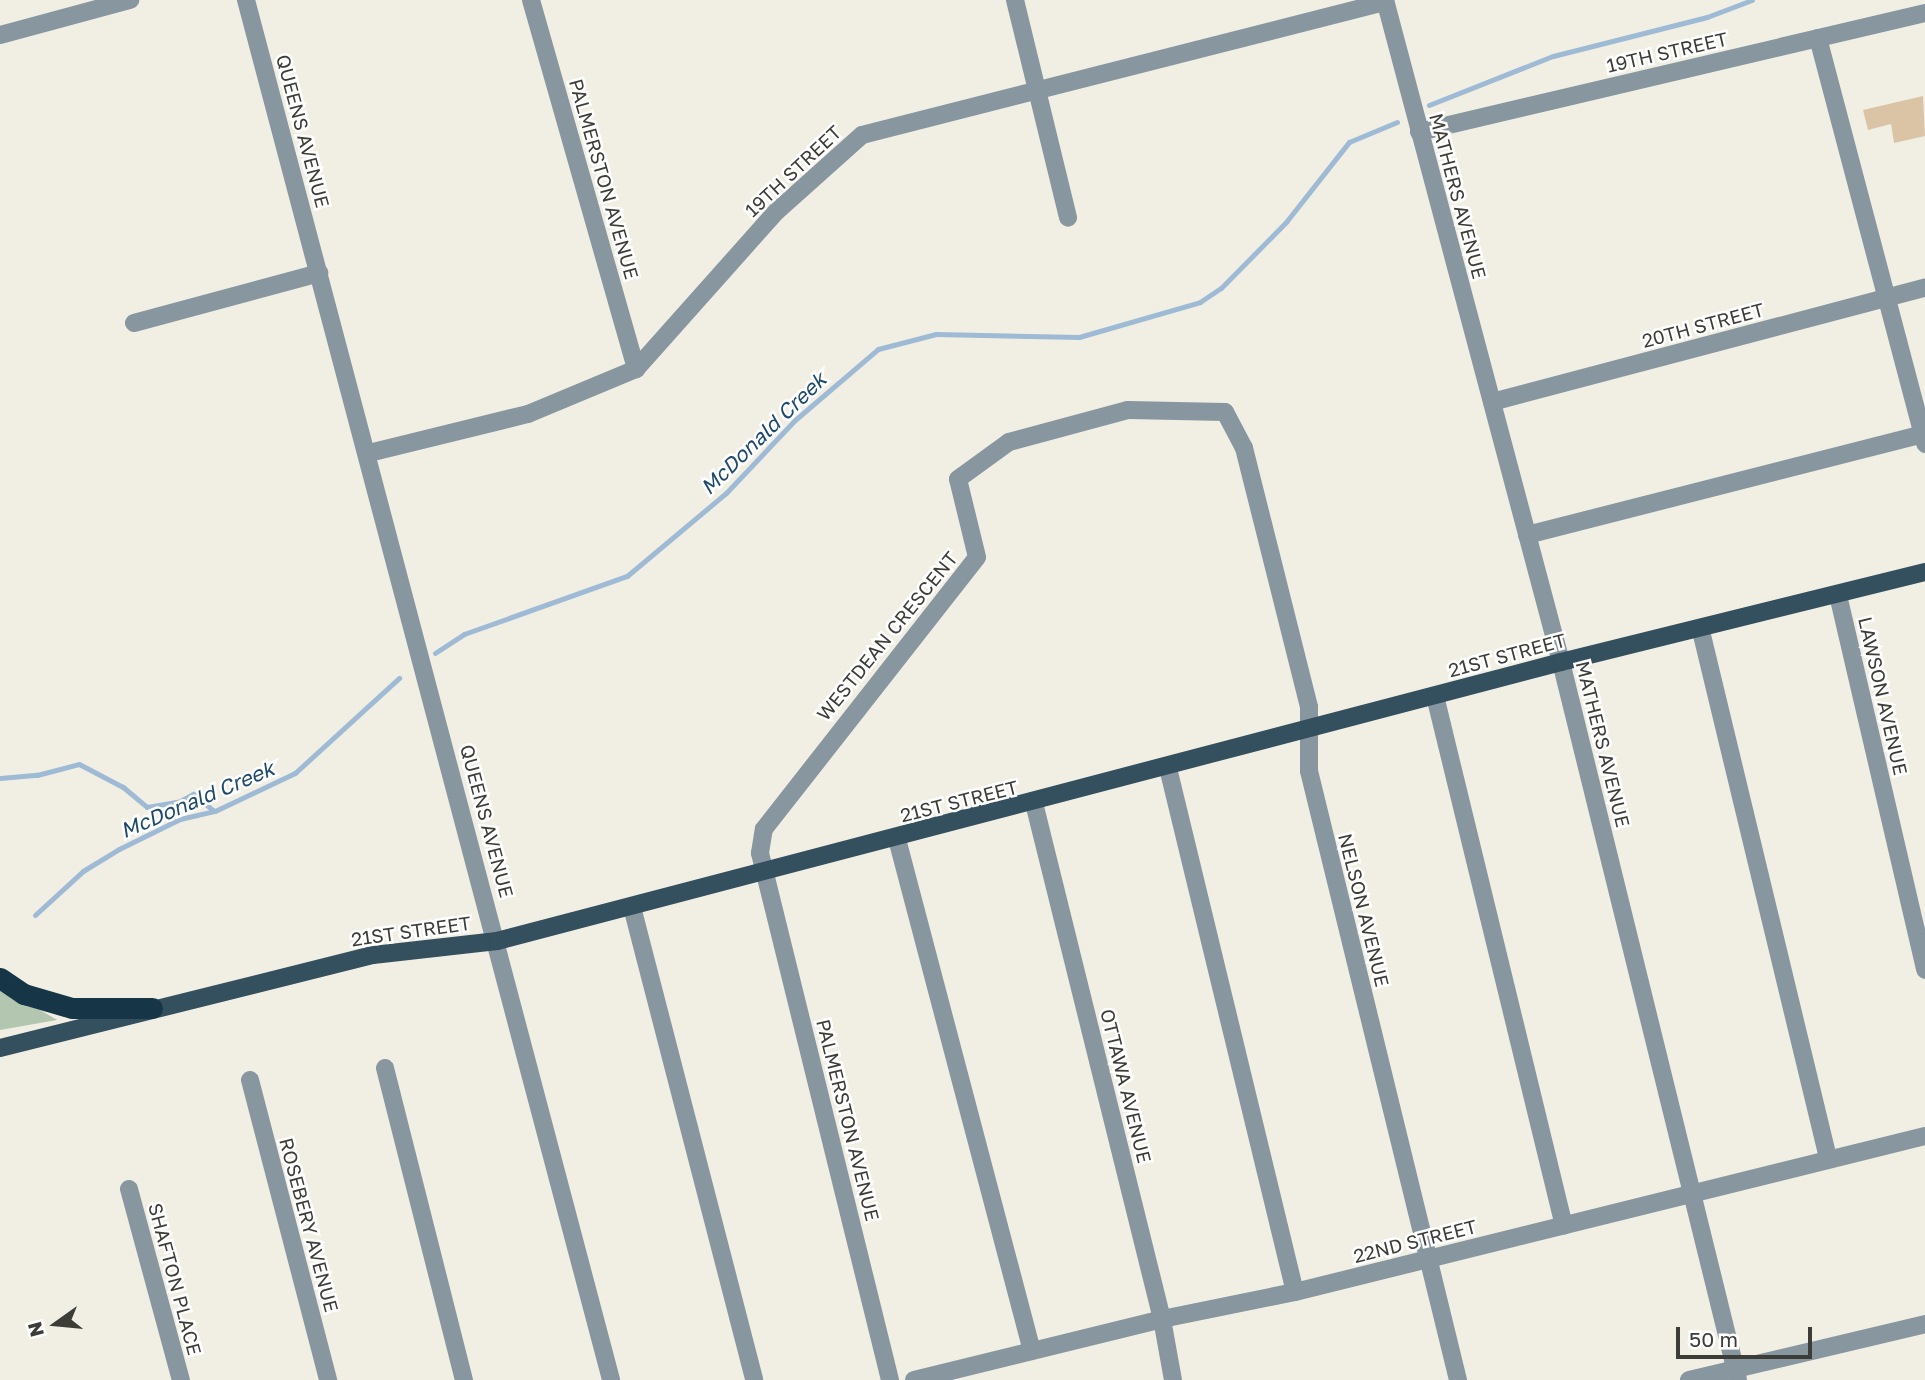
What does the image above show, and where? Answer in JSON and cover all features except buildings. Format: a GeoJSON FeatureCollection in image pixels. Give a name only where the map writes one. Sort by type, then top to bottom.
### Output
{"type":"FeatureCollection","features":[{"type":"Feature","properties":{"kind":"highway"},"geometry":{"type":"LineString","coordinates":[[0,978],[24,994],[72,1008],[152,1008]]}},
{"type":"Feature","properties":{"kind":"main road","name":"21ST STREET"},"geometry":{"type":"LineString","coordinates":[[0,1048],[373,955],[497,942],[1168,768],[1307,728],[1561,662],[1701,631],[1925,572]]}},
{"type":"Feature","properties":{"kind":"street"},"geometry":{"type":"LineString","coordinates":[[0,35],[130,0]]}},
{"type":"Feature","properties":{"kind":"street","name":"QUEENS AVENUE"},"geometry":{"type":"LineString","coordinates":[[246,0],[369,453],[611,1380]]}},
{"type":"Feature","properties":{"kind":"street","name":"PALMERSTON AVENUE"},"geometry":{"type":"LineString","coordinates":[[531,0],[636,369]]}},
{"type":"Feature","properties":{"kind":"street"},"geometry":{"type":"LineString","coordinates":[[1015,0],[1068,218]]}},
{"type":"Feature","properties":{"kind":"street","name":"19TH STREET"},"geometry":{"type":"LineString","coordinates":[[369,453],[528,414],[636,369],[777,211],[862,135],[1385,1]]}},
{"type":"Feature","properties":{"kind":"street","name":"MATHERS AVENUE"},"geometry":{"type":"LineString","coordinates":[[1385,1],[1561,662],[1694,1191],[1736,1375]]}},
{"type":"Feature","properties":{"kind":"street","name":"19TH STREET"},"geometry":{"type":"LineString","coordinates":[[1419,132],[1925,13]]}},
{"type":"Feature","properties":{"kind":"street"},"geometry":{"type":"LineString","coordinates":[[1527,535],[1924,439],[1818,38]]}},
{"type":"Feature","properties":{"kind":"street"},"geometry":{"type":"LineString","coordinates":[[134,323],[319,274]]}},
{"type":"Feature","properties":{"kind":"street","name":"20TH STREET"},"geometry":{"type":"LineString","coordinates":[[1492,402],[1925,288]]}},
{"type":"Feature","properties":{"kind":"street","name":"WESTDEAN CRESCENT"},"geometry":{"type":"LineString","coordinates":[[765,871],[760,853],[764,829],[775,810],[977,556],[958,479],[1010,442],[1128,410],[1225,412],[1244,448]]}},
{"type":"Feature","properties":{"kind":"street","name":"NELSON AVENUE"},"geometry":{"type":"LineString","coordinates":[[1244,448],[1309,706],[1309,771],[1458,1380]]}},
{"type":"Feature","properties":{"kind":"street","name":"LAWSON AVENUE"},"geometry":{"type":"LineString","coordinates":[[1838,595],[1925,970]]}},
{"type":"Feature","properties":{"kind":"street"},"geometry":{"type":"LineString","coordinates":[[1701,631],[1828,1158]]}},
{"type":"Feature","properties":{"kind":"street"},"geometry":{"type":"LineString","coordinates":[[1435,696],[1564,1226]]}},
{"type":"Feature","properties":{"kind":"street"},"geometry":{"type":"LineString","coordinates":[[1168,768],[1295,1292]]}},
{"type":"Feature","properties":{"kind":"street","name":"OTTAWA AVENUE"},"geometry":{"type":"LineString","coordinates":[[1034,803],[1162,1319],[1173,1380]]}},
{"type":"Feature","properties":{"kind":"street"},"geometry":{"type":"LineString","coordinates":[[897,839],[1031,1351]]}},
{"type":"Feature","properties":{"kind":"street","name":"PALMERSTON AVENUE"},"geometry":{"type":"LineString","coordinates":[[765,871],[890,1380]]}},
{"type":"Feature","properties":{"kind":"street"},"geometry":{"type":"LineString","coordinates":[[632,907],[754,1380]]}},
{"type":"Feature","properties":{"kind":"street"},"geometry":{"type":"LineString","coordinates":[[385,1068],[464,1380]]}},
{"type":"Feature","properties":{"kind":"street","name":"ROSEBERY AVENUE"},"geometry":{"type":"LineString","coordinates":[[250,1080],[328,1380]]}},
{"type":"Feature","properties":{"kind":"street","name":"22ND STREET"},"geometry":{"type":"LineString","coordinates":[[914,1380],[1162,1319],[1295,1292],[1694,1191],[1925,1136]]}},
{"type":"Feature","properties":{"kind":"street","name":"SHAFTON PLACE"},"geometry":{"type":"LineString","coordinates":[[129,1189],[181,1380]]}},
{"type":"Feature","properties":{"kind":"street"},"geometry":{"type":"LineString","coordinates":[[1689,1380],[1736,1375],[1925,1324]]}},
{"type":"Feature","properties":{"kind":"green space"},"geometry":{"type":"Polygon","coordinates":[[[0,986],[57,1020],[0,1030],[0,986]]]}},
{"type":"Feature","properties":{"kind":"waterway","name":"McDonald Creek"},"geometry":{"type":"LineString","coordinates":[[1429,105],[1553,56],[1707,17],[1752,0]]}},
{"type":"Feature","properties":{"kind":"waterway","name":"McDonald Creek"},"geometry":{"type":"LineString","coordinates":[[435,653],[464,634],[627,576],[726,493],[795,420],[878,349],[936,334],[1079,337],[1200,302],[1221,288],[1286,222],[1349,142],[1397,122]]}},
{"type":"Feature","properties":{"kind":"waterway","name":"McDonald Creek"},"geometry":{"type":"LineString","coordinates":[[35,915],[83,871],[119,849],[180,819],[215,811],[295,773],[399,678]]}},
{"type":"Feature","properties":{"kind":"waterway"},"geometry":{"type":"LineString","coordinates":[[0,778],[37,775],[79,764],[123,787],[147,807],[180,801],[193,794],[213,810]]}}]}
